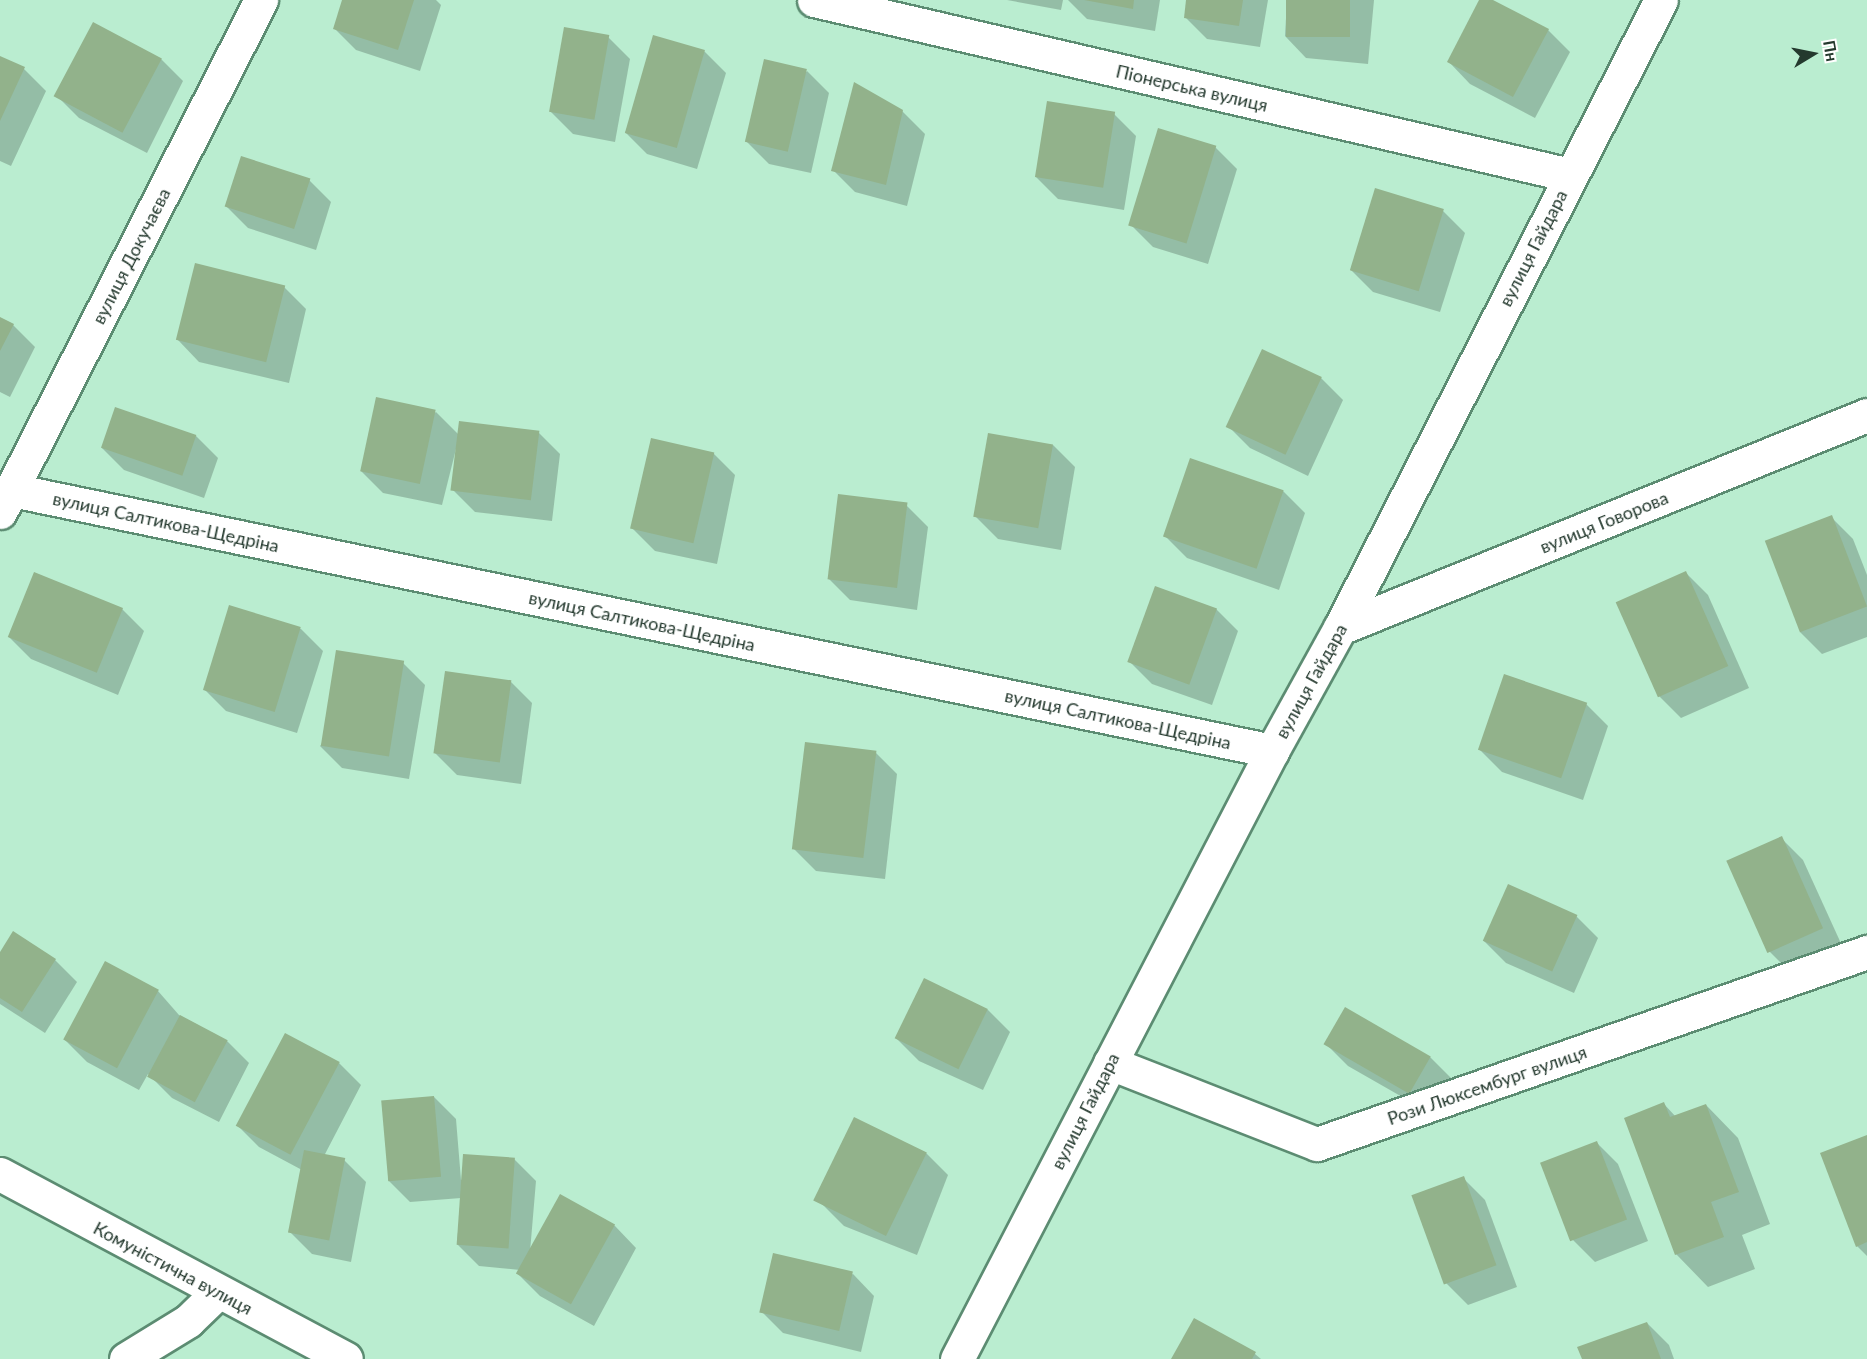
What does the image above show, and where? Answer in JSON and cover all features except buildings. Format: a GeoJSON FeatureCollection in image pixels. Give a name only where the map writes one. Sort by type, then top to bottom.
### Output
{"type":"FeatureCollection","features":[{"type":"Feature","properties":{"kind":"street","name":"вулиця Докучаєва"},"geometry":{"type":"LineString","coordinates":[[6,501],[261,0]]}},
{"type":"Feature","properties":{"kind":"street","name":"Піонерська вулиця"},"geometry":{"type":"LineString","coordinates":[[814,0],[1570,175]]}},
{"type":"Feature","properties":{"kind":"street","name":"вулиця Гайдара"},"geometry":{"type":"LineString","coordinates":[[957,1359],[1272,751],[1340,628],[1661,0]]}},
{"type":"Feature","properties":{"kind":"street","name":"вулиця Говорова"},"geometry":{"type":"LineString","coordinates":[[1340,628],[1867,415]]}},
{"type":"Feature","properties":{"kind":"street","name":"вулиця Салтикова-Щедріна"},"geometry":{"type":"LineString","coordinates":[[6,501],[1272,751]]}},
{"type":"Feature","properties":{"kind":"street","name":"Рози Люксембург вулиця"},"geometry":{"type":"LineString","coordinates":[[1110,1063],[1317,1144],[1867,952]]}},
{"type":"Feature","properties":{"kind":"street","name":"Комуністична вулиця"},"geometry":{"type":"LineString","coordinates":[[0,1174],[217,1293],[346,1359]]}},
{"type":"Feature","properties":{"kind":"street"},"geometry":{"type":"LineString","coordinates":[[126,1359],[188,1321],[217,1293]]}},
{"type":"Feature","properties":{"kind":"street"},"geometry":{"type":"LineString","coordinates":[[177,1359],[188,1321]]}}]}
